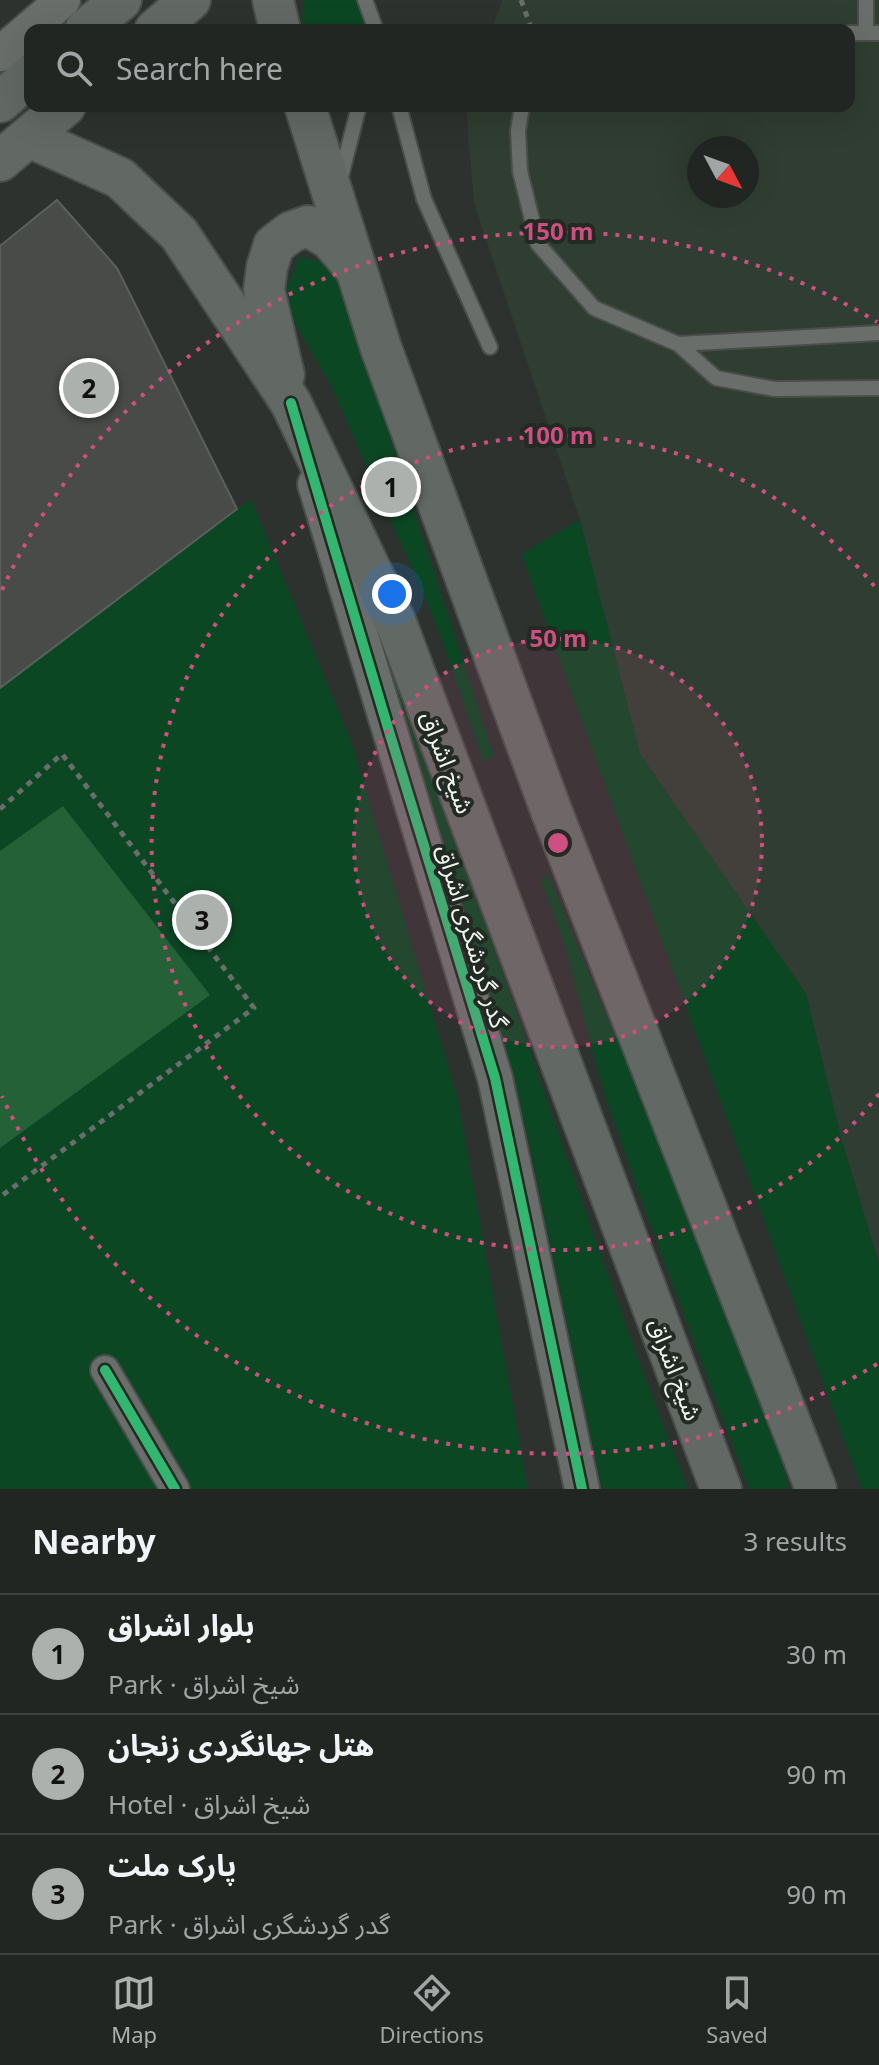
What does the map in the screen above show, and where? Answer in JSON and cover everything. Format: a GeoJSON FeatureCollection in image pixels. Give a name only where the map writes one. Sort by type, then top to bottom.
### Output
{"type":"FeatureCollection","features":[{"type":"Feature","properties":{"kind":"main road"},"geometry":{"type":"LineString","coordinates":[[92,24],[121,0]]}},
{"type":"Feature","properties":{"kind":"main road"},"geometry":{"type":"LineString","coordinates":[[162,24],[190,0]]}},
{"type":"Feature","properties":{"kind":"main road"},"geometry":{"type":"LineString","coordinates":[[273,0],[279,24]]}},
{"type":"Feature","properties":{"kind":"main road"},"geometry":{"type":"LineString","coordinates":[[0,102],[24,81]]}},
{"type":"Feature","properties":{"kind":"main road"},"geometry":{"type":"LineString","coordinates":[[14,149],[58,112]]}},
{"type":"Feature","properties":{"kind":"main road"},"geometry":{"type":"LineString","coordinates":[[307,112],[381,348],[551,810],[816,1489]]}},
{"type":"Feature","properties":{"kind":"main road","name":"شیخ اشراق"},"geometry":{"type":"LineString","coordinates":[[14,149],[120,178],[179,234],[291,403],[396,623],[721,1489]]}},
{"type":"Feature","properties":{"kind":"main road"},"geometry":{"type":"LineString","coordinates":[[291,403],[264,290],[274,245],[291,232],[308,226],[330,239],[357,270]]}},
{"type":"Feature","properties":{"kind":"street"},"geometry":{"type":"LineString","coordinates":[[35,24],[63,0]]}},
{"type":"Feature","properties":{"kind":"street"},"geometry":{"type":"LineString","coordinates":[[0,54],[24,33]]}},
{"type":"Feature","properties":{"kind":"street","name":"گدر گردشگری اشراق"},"geometry":{"type":"LineString","coordinates":[[291,403],[495,1078],[582,1489]]}},
{"type":"Feature","properties":{"kind":"street"},"geometry":{"type":"LineString","coordinates":[[105,1370],[175,1489]]}},
{"type":"Feature","properties":{"kind":"lane"},"geometry":{"type":"LineString","coordinates":[[365,0],[374,24]]}},
{"type":"Feature","properties":{"kind":"lane"},"geometry":{"type":"LineString","coordinates":[[866,0],[873,33]]}},
{"type":"Feature","properties":{"kind":"lane"},"geometry":{"type":"LineString","coordinates":[[335,200],[357,112]]}},
{"type":"Feature","properties":{"kind":"lane"},"geometry":{"type":"LineString","coordinates":[[401,112],[424,199],[490,347]]}},
{"type":"Feature","properties":{"kind":"lane"},"geometry":{"type":"LineString","coordinates":[[521,112],[518,131],[520,171],[538,244],[594,308],[678,344],[716,378],[774,389],[879,388]]}},
{"type":"Feature","properties":{"kind":"lane"},"geometry":{"type":"LineString","coordinates":[[678,344],[879,333]]}},
{"type":"Feature","properties":{"kind":"path"},"geometry":{"type":"LineString","coordinates":[[521,0],[530,24]]}},
{"type":"Feature","properties":{"kind":"path"},"geometry":{"type":"LineString","coordinates":[[0,809],[62,754],[254,1008],[0,1197]]}},
{"type":"Feature","properties":{"kind":"shaded area"},"geometry":{"type":"Polygon","coordinates":[[[304,0],[356,0],[363,24],[304,24],[304,0]]]}},
{"type":"Feature","properties":{"kind":"shaded area"},"geometry":{"type":"Polygon","coordinates":[[[502,0],[879,0],[879,1264],[841,1138],[806,994],[640,754],[580,520],[474,203],[467,112],[855,112],[855,24],[494,24],[502,0]]]}},
{"type":"Feature","properties":{"kind":"shaded area"},"geometry":{"type":"Polygon","coordinates":[[[299,257],[337,268],[494,756],[483,761],[443,642],[421,589],[330,384],[291,315],[287,286],[299,257]]]}},
{"type":"Feature","properties":{"kind":"shaded area"},"geometry":{"type":"Polygon","coordinates":[[[251,499],[351,741],[458,1099],[528,1489],[0,1489],[0,688],[251,499]]]}},
{"type":"Feature","properties":{"kind":"shaded area"},"geometry":{"type":"Polygon","coordinates":[[[580,520],[640,754],[806,994],[841,1138],[879,1264],[879,1489],[862,1489],[521,554],[580,520]]]}},
{"type":"Feature","properties":{"kind":"shaded area"},"geometry":{"type":"Polygon","coordinates":[[[344,545],[466,868],[616,1298],[688,1489],[602,1489],[525,1124],[344,545]]]}},
{"type":"Feature","properties":{"kind":"shaded area"},"geometry":{"type":"Polygon","coordinates":[[[63,806],[210,995],[0,1148],[0,851],[63,806]]]}},
{"type":"Feature","properties":{"kind":"shaded area"},"geometry":{"type":"Polygon","coordinates":[[[548,874],[664,1144],[780,1454],[789,1489],[749,1489],[604,1093],[563,940],[541,880],[548,874]]]}},
{"type":"Feature","properties":{"kind":"building"},"geometry":{"type":"Polygon","coordinates":[[[57,200],[117,268],[237,509],[0,688],[0,246],[57,200]]]}},
{"type":"Feature","properties":{"kind":"cycle path"},"geometry":{"type":"LineString","coordinates":[[291,403],[495,1078],[582,1489]]}},
{"type":"Feature","properties":{"kind":"cycle path"},"geometry":{"type":"LineString","coordinates":[[105,1370],[175,1489]]}},
{"type":"Feature","properties":{"kind":"place","name":"هتل جهانگردی زنجان"},"geometry":{"type":"Point","coordinates":[89,388]}},
{"type":"Feature","properties":{"kind":"place","name":"بلوار اشراق"},"geometry":{"type":"Point","coordinates":[391,487]}},
{"type":"Feature","properties":{"kind":"place","name":"پارک ملت"},"geometry":{"type":"Point","coordinates":[202,920]}}]}
